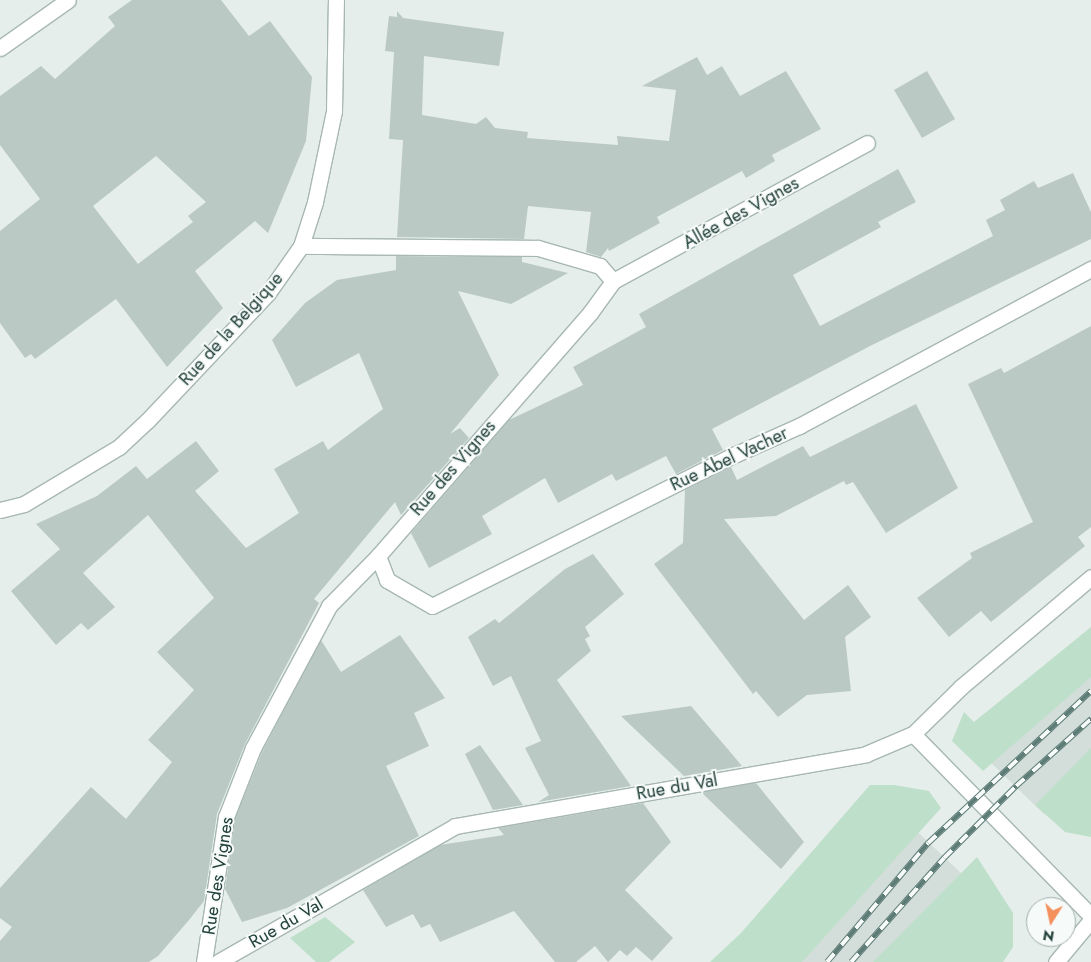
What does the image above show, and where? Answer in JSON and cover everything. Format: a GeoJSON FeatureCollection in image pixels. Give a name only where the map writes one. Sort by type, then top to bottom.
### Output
{"type":"FeatureCollection","features":[{"type":"Feature","properties":{"kind":"street"},"geometry":{"type":"LineString","coordinates":[[0,48],[68,0]]}},
{"type":"Feature","properties":{"kind":"street","name":"Rue de la Belgique"},"geometry":{"type":"LineString","coordinates":[[0,510],[24,504],[119,447],[147,421],[268,293],[301,246],[315,202],[334,111],[336,0]]}},
{"type":"Feature","properties":{"kind":"street","name":"Allée des Vignes"},"geometry":{"type":"LineString","coordinates":[[613,281],[868,144]]}},
{"type":"Feature","properties":{"kind":"street"},"geometry":{"type":"LineString","coordinates":[[301,246],[538,248],[600,266],[613,281]]}},
{"type":"Feature","properties":{"kind":"street","name":"Rue Abel Vacher"},"geometry":{"type":"LineString","coordinates":[[378,556],[387,580],[432,606],[736,454],[799,426],[1091,269]]}},
{"type":"Feature","properties":{"kind":"street","name":"Rue des Vignes"},"geometry":{"type":"LineString","coordinates":[[204,962],[226,817],[253,748],[329,606],[378,556],[590,313],[613,281]]}},
{"type":"Feature","properties":{"kind":"street"},"geometry":{"type":"LineString","coordinates":[[1091,578],[961,687],[913,734],[1091,916]]}},
{"type":"Feature","properties":{"kind":"street","name":"Rue du Val"},"geometry":{"type":"LineString","coordinates":[[218,962],[456,826],[866,754],[913,734]]}},
{"type":"Feature","properties":{"kind":"street"},"geometry":{"type":"LineString","coordinates":[[1056,962],[1091,920]]}},
{"type":"Feature","properties":{"kind":"shaded area"},"geometry":{"type":"Polygon","coordinates":[[[1091,650],[1091,769],[1044,814],[986,758],[1091,650]]]}},
{"type":"Feature","properties":{"kind":"shaded area"},"geometry":{"type":"Polygon","coordinates":[[[881,797],[982,893],[914,962],[737,962],[881,797]]]}},
{"type":"Feature","properties":{"kind":"green space"},"geometry":{"type":"Polygon","coordinates":[[[1091,627],[1091,677],[983,771],[952,741],[964,712],[974,722],[1091,627]]]}},
{"type":"Feature","properties":{"kind":"green space"},"geometry":{"type":"Polygon","coordinates":[[[1091,748],[1091,837],[1065,832],[1035,805],[1091,748]]]}},
{"type":"Feature","properties":{"kind":"green space"},"geometry":{"type":"Polygon","coordinates":[[[870,785],[894,785],[929,791],[941,808],[802,962],[710,962],[741,933],[870,785]]]}},
{"type":"Feature","properties":{"kind":"green space"},"geometry":{"type":"Polygon","coordinates":[[[977,857],[1013,913],[1013,947],[1003,962],[873,962],[977,857]]]}},
{"type":"Feature","properties":{"kind":"green space"},"geometry":{"type":"Polygon","coordinates":[[[325,917],[355,942],[329,962],[316,962],[290,938],[325,917]]]}},
{"type":"Feature","properties":{"kind":"building"},"geometry":{"type":"Polygon","coordinates":[[[132,0],[221,0],[249,36],[270,21],[312,77],[306,141],[268,233],[255,221],[195,271],[223,308],[167,367],[116,299],[35,359],[31,354],[25,358],[0,323],[0,231],[40,199],[0,145],[0,96],[41,66],[55,79],[115,26],[108,17],[132,0]],[[156,156],[93,206],[138,264],[193,222],[188,216],[206,202],[156,156]]]}},
{"type":"Feature","properties":{"kind":"building"},"geometry":{"type":"Polygon","coordinates":[[[397,11],[403,18],[504,32],[499,66],[424,56],[422,115],[476,124],[486,117],[495,128],[528,132],[527,138],[618,145],[617,136],[669,141],[676,90],[642,86],[697,57],[707,75],[722,66],[740,96],[786,71],[821,129],[772,155],[775,161],[746,178],[742,171],[657,217],[660,223],[609,251],[608,248],[601,257],[586,252],[591,212],[528,206],[524,239],[397,237],[403,140],[389,139],[394,52],[385,51],[389,16],[397,17],[397,11]]]}},
{"type":"Feature","properties":{"kind":"building"},"geometry":{"type":"Polygon","coordinates":[[[927,71],[955,119],[922,138],[894,90],[927,71]]]}},
{"type":"Feature","properties":{"kind":"building"},"geometry":{"type":"Polygon","coordinates":[[[898,169],[916,202],[878,222],[881,227],[793,275],[820,326],[993,236],[986,220],[1005,210],[1000,200],[1034,181],[1038,188],[1073,173],[1091,212],[1091,239],[872,345],[712,429],[723,450],[676,474],[666,456],[616,481],[612,474],[558,503],[545,478],[482,516],[492,534],[429,568],[411,533],[509,420],[583,385],[573,367],[646,327],[639,314],[898,169]]]}},
{"type":"Feature","properties":{"kind":"building"},"geometry":{"type":"Polygon","coordinates":[[[396,256],[522,257],[522,262],[568,273],[511,304],[458,291],[499,375],[450,434],[460,428],[469,438],[401,515],[395,502],[314,599],[319,603],[245,744],[217,814],[204,901],[189,920],[158,956],[149,962],[0,962],[0,941],[12,927],[0,918],[0,888],[91,787],[126,819],[172,762],[148,740],[194,690],[157,652],[214,598],[148,515],[83,573],[115,607],[88,630],[81,623],[56,645],[11,591],[60,549],[36,524],[97,496],[136,466],[147,479],[196,441],[219,471],[195,491],[246,548],[299,513],[274,469],[323,441],[328,450],[383,409],[359,353],[296,387],[272,340],[305,303],[337,280],[396,270],[396,256]]]}},
{"type":"Feature","properties":{"kind":"building"},"geometry":{"type":"Polygon","coordinates":[[[1091,326],[1091,527],[1078,537],[1085,546],[991,622],[981,611],[949,637],[917,598],[972,558],[970,553],[1033,522],[968,384],[1001,368],[1004,373],[1091,326]]]}},
{"type":"Feature","properties":{"kind":"building"},"geometry":{"type":"Polygon","coordinates":[[[916,404],[958,488],[886,533],[853,482],[846,485],[844,481],[776,516],[724,519],[804,620],[848,585],[871,617],[845,637],[851,691],[807,695],[778,717],[756,691],[753,694],[654,564],[683,543],[685,490],[731,467],[737,480],[803,446],[810,457],[916,404]]]}},
{"type":"Feature","properties":{"kind":"building"},"geometry":{"type":"Polygon","coordinates":[[[593,554],[624,594],[585,627],[590,636],[585,639],[591,651],[557,680],[631,786],[538,802],[549,795],[525,748],[541,741],[511,676],[493,686],[468,637],[495,619],[499,623],[565,569],[593,554]]]}},
{"type":"Feature","properties":{"kind":"building"},"geometry":{"type":"Polygon","coordinates":[[[400,635],[445,698],[414,713],[429,746],[386,766],[419,836],[287,908],[242,922],[225,889],[235,819],[262,752],[321,640],[341,672],[400,635]]]}},
{"type":"Feature","properties":{"kind":"building"},"geometry":{"type":"Polygon","coordinates":[[[691,706],[742,766],[684,776],[621,716],[691,706]]]}},
{"type":"Feature","properties":{"kind":"building"},"geometry":{"type":"Polygon","coordinates":[[[480,745],[523,805],[493,810],[465,754],[480,745]]]}},
{"type":"Feature","properties":{"kind":"building"},"geometry":{"type":"Polygon","coordinates":[[[756,783],[804,842],[781,869],[701,792],[756,783]]]}},
{"type":"Feature","properties":{"kind":"building"},"geometry":{"type":"Polygon","coordinates":[[[643,803],[671,842],[625,890],[673,938],[652,961],[636,947],[627,956],[620,950],[608,962],[595,946],[576,962],[555,962],[514,911],[440,942],[430,924],[421,928],[413,914],[386,927],[363,890],[440,845],[504,835],[498,828],[643,803]]]}},
{"type":"Feature","properties":{"kind":"railway"},"geometry":{"type":"LineString","coordinates":[[827,962],[928,843],[1091,691]]}},
{"type":"Feature","properties":{"kind":"railway"},"geometry":{"type":"LineString","coordinates":[[851,962],[944,858],[1016,786],[1091,719]]}}]}
